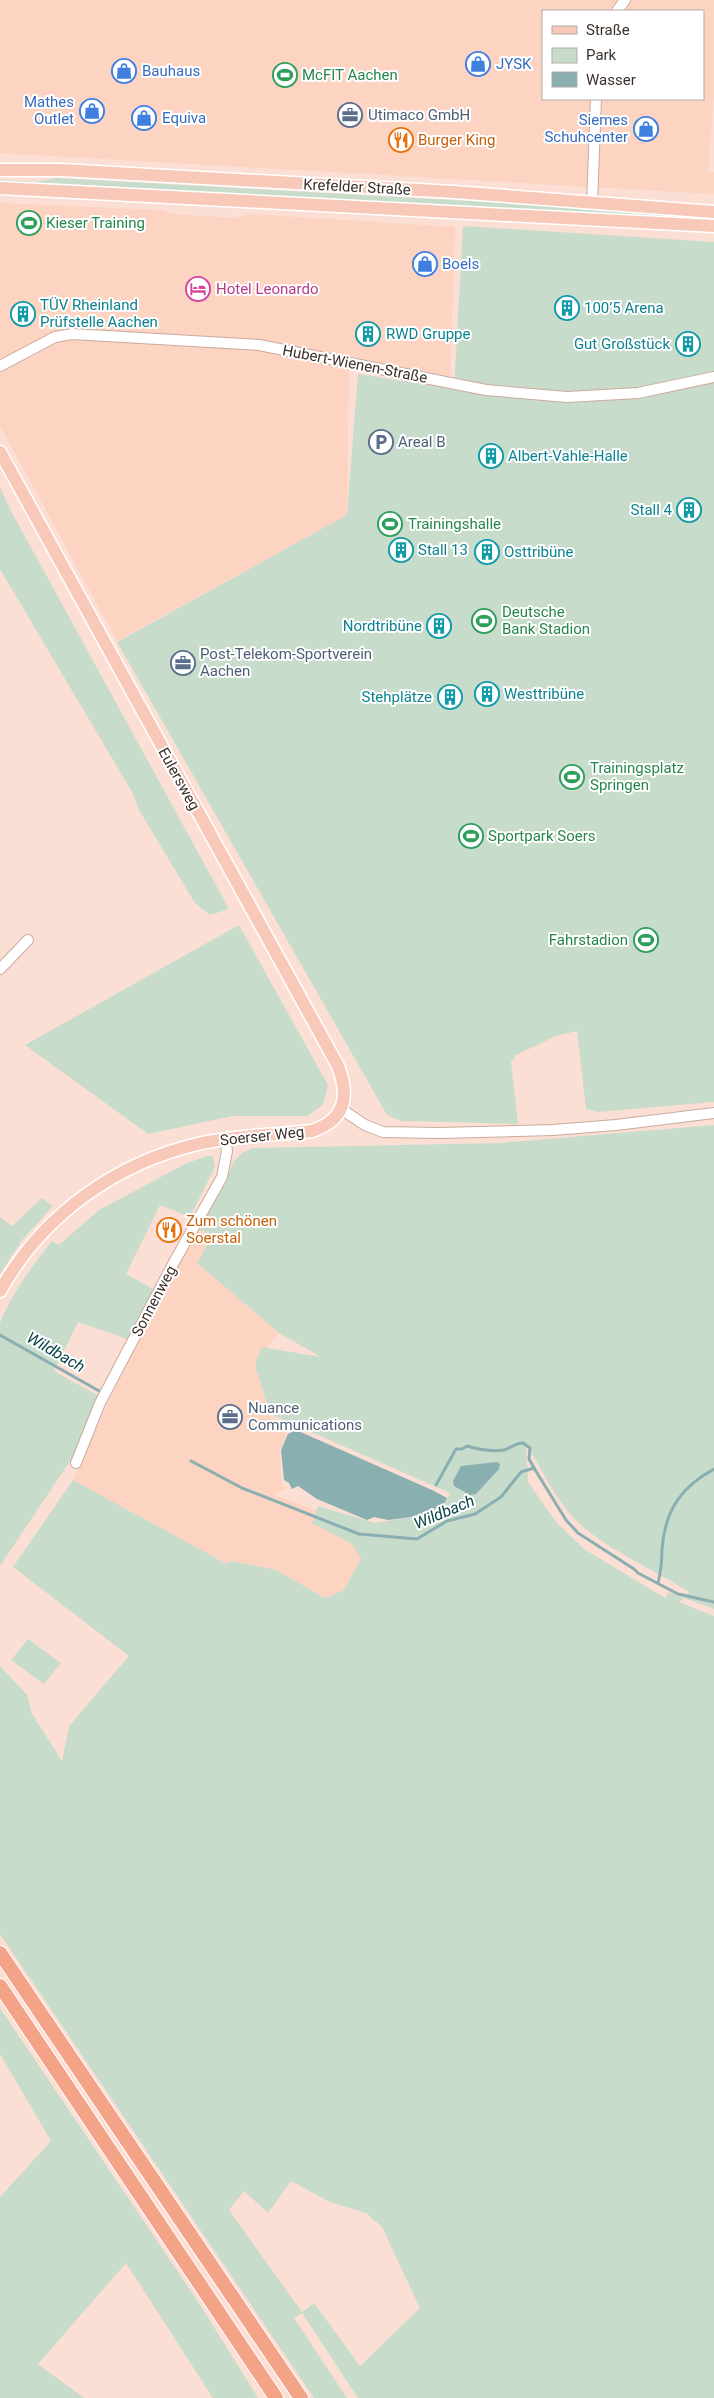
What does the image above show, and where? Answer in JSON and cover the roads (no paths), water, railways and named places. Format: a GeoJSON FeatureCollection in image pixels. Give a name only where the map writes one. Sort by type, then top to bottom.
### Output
{"type":"FeatureCollection","features":[{"type":"Feature","properties":{"kind":"highway"},"geometry":{"type":"LineString","coordinates":[[0,1953],[301,2398]]}},
{"type":"Feature","properties":{"kind":"highway"},"geometry":{"type":"LineString","coordinates":[[0,1986],[276,2398]]}},
{"type":"Feature","properties":{"kind":"main road","name":"Krefelder Straße"},"geometry":{"type":"LineString","coordinates":[[0,170],[61,170],[472,193],[714,212]]}},
{"type":"Feature","properties":{"kind":"main road","name":"Krefelder Straße"},"geometry":{"type":"LineString","coordinates":[[0,188],[714,226]]}},
{"type":"Feature","properties":{"kind":"main road","name":"Eulersweg"},"geometry":{"type":"LineString","coordinates":[[0,452],[338,1066],[344,1085],[341,1110]]}},
{"type":"Feature","properties":{"kind":"main road","name":"Soerser Weg"},"geometry":{"type":"LineString","coordinates":[[0,1290],[31,1245],[51,1223],[85,1195],[139,1163],[179,1148],[225,1139],[312,1131],[331,1122],[341,1110]]}},
{"type":"Feature","properties":{"kind":"street"},"geometry":{"type":"LineString","coordinates":[[592,203],[596,100]]}},
{"type":"Feature","properties":{"kind":"street","name":"Hubert-Wienen-Straße"},"geometry":{"type":"LineString","coordinates":[[0,366],[55,337],[72,334],[259,345],[486,390],[567,397],[638,393],[714,377]]}},
{"type":"Feature","properties":{"kind":"street"},"geometry":{"type":"LineString","coordinates":[[0,969],[28,940]]}},
{"type":"Feature","properties":{"kind":"street"},"geometry":{"type":"LineString","coordinates":[[341,1110],[365,1125],[383,1132],[431,1133],[553,1130],[616,1125],[714,1113]]}},
{"type":"Feature","properties":{"kind":"street","name":"Sonnenweg"},"geometry":{"type":"LineString","coordinates":[[76,1463],[100,1403],[222,1177],[227,1151],[225,1139]]}},
{"type":"Feature","properties":{"kind":"water"},"geometry":{"type":"Polygon","coordinates":[[[296,1430],[432,1490],[447,1498],[444,1505],[411,1517],[388,1520],[374,1517],[367,1520],[317,1499],[298,1486],[292,1489],[289,1483],[284,1480],[281,1450],[288,1434],[296,1430]]]}},
{"type":"Feature","properties":{"kind":"water"},"geometry":{"type":"Polygon","coordinates":[[[497,1462],[500,1464],[499,1469],[476,1494],[470,1495],[454,1486],[453,1481],[461,1466],[497,1462]]]}},
{"type":"Feature","properties":{"kind":"waterway","name":"Wildbach"},"geometry":{"type":"LineString","coordinates":[[0,1335],[101,1392]]}},
{"type":"Feature","properties":{"kind":"waterway"},"geometry":{"type":"LineString","coordinates":[[436,1485],[456,1449],[462,1449],[467,1446],[499,1451],[523,1443],[530,1448],[529,1459],[534,1468]]}},
{"type":"Feature","properties":{"kind":"waterway","name":"Wildbach"},"geometry":{"type":"LineString","coordinates":[[191,1461],[242,1488],[359,1534],[417,1539],[447,1521],[475,1514],[501,1497],[521,1472],[534,1468],[566,1520],[578,1533],[638,1573],[678,1594],[714,1602]]}},
{"type":"Feature","properties":{"kind":"waterway"},"geometry":{"type":"LineString","coordinates":[[658,1583],[664,1535],[671,1511],[692,1484],[714,1469]]}},
{"type":"Feature","properties":{"kind":"place","name":"JYSK"},"geometry":{"type":"Point","coordinates":[478,64]}},
{"type":"Feature","properties":{"kind":"place","name":"Bauhaus"},"geometry":{"type":"Point","coordinates":[124,71]}},
{"type":"Feature","properties":{"kind":"place","name":"McFIT Aachen"},"geometry":{"type":"Point","coordinates":[285,75]}},
{"type":"Feature","properties":{"kind":"place","name":"Mathes Outlet"},"geometry":{"type":"Point","coordinates":[92,111]}},
{"type":"Feature","properties":{"kind":"place","name":"Utimaco GmbH"},"geometry":{"type":"Point","coordinates":[350,115]}},
{"type":"Feature","properties":{"kind":"place","name":"Equiva"},"geometry":{"type":"Point","coordinates":[144,118]}},
{"type":"Feature","properties":{"kind":"place","name":"Siemes Schuhcenter"},"geometry":{"type":"Point","coordinates":[646,129]}},
{"type":"Feature","properties":{"kind":"place","name":"Burger King"},"geometry":{"type":"Point","coordinates":[401,140]}},
{"type":"Feature","properties":{"kind":"place","name":"Kieser Training"},"geometry":{"type":"Point","coordinates":[29,223]}},
{"type":"Feature","properties":{"kind":"place","name":"Boels"},"geometry":{"type":"Point","coordinates":[425,264]}},
{"type":"Feature","properties":{"kind":"place","name":"Hotel Leonardo"},"geometry":{"type":"Point","coordinates":[198,289]}},
{"type":"Feature","properties":{"kind":"place","name":"100’5 Arena"},"geometry":{"type":"Point","coordinates":[567,308]}},
{"type":"Feature","properties":{"kind":"place","name":"TÜV Rheinland Prüfstelle Aachen"},"geometry":{"type":"Point","coordinates":[23,314]}},
{"type":"Feature","properties":{"kind":"place","name":"RWD Gruppe"},"geometry":{"type":"Point","coordinates":[368,334]}},
{"type":"Feature","properties":{"kind":"place","name":"Gut Großstück"},"geometry":{"type":"Point","coordinates":[688,344]}},
{"type":"Feature","properties":{"kind":"place","name":"Areal B"},"geometry":{"type":"Point","coordinates":[381,442]}},
{"type":"Feature","properties":{"kind":"place","name":"Albert-Vahle-Halle"},"geometry":{"type":"Point","coordinates":[491,456]}},
{"type":"Feature","properties":{"kind":"place","name":"Stall 4"},"geometry":{"type":"Point","coordinates":[689,510]}},
{"type":"Feature","properties":{"kind":"place","name":"Trainingshalle"},"geometry":{"type":"Point","coordinates":[390,524]}},
{"type":"Feature","properties":{"kind":"place","name":"Stall 13"},"geometry":{"type":"Point","coordinates":[401,550]}},
{"type":"Feature","properties":{"kind":"place","name":"Osttribüne"},"geometry":{"type":"Point","coordinates":[487,552]}},
{"type":"Feature","properties":{"kind":"place","name":"Deutsche Bank Stadion"},"geometry":{"type":"Point","coordinates":[484,621]}},
{"type":"Feature","properties":{"kind":"place","name":"Nordtribüne"},"geometry":{"type":"Point","coordinates":[439,626]}},
{"type":"Feature","properties":{"kind":"place","name":"Post-Telekom-Sportverein Aachen"},"geometry":{"type":"Point","coordinates":[183,663]}},
{"type":"Feature","properties":{"kind":"place","name":"Westtribüne"},"geometry":{"type":"Point","coordinates":[487,694]}},
{"type":"Feature","properties":{"kind":"place","name":"Stehplätze"},"geometry":{"type":"Point","coordinates":[450,697]}},
{"type":"Feature","properties":{"kind":"place","name":"Trainingsplatz Springen"},"geometry":{"type":"Point","coordinates":[572,777]}},
{"type":"Feature","properties":{"kind":"place","name":"Sportpark Soers"},"geometry":{"type":"Point","coordinates":[471,836]}},
{"type":"Feature","properties":{"kind":"place","name":"Fahrstadion"},"geometry":{"type":"Point","coordinates":[646,940]}},
{"type":"Feature","properties":{"kind":"place","name":"Zum schönen Soerstal"},"geometry":{"type":"Point","coordinates":[169,1230]}},
{"type":"Feature","properties":{"kind":"place","name":"Nuance Communications"},"geometry":{"type":"Point","coordinates":[230,1417]}}]}
